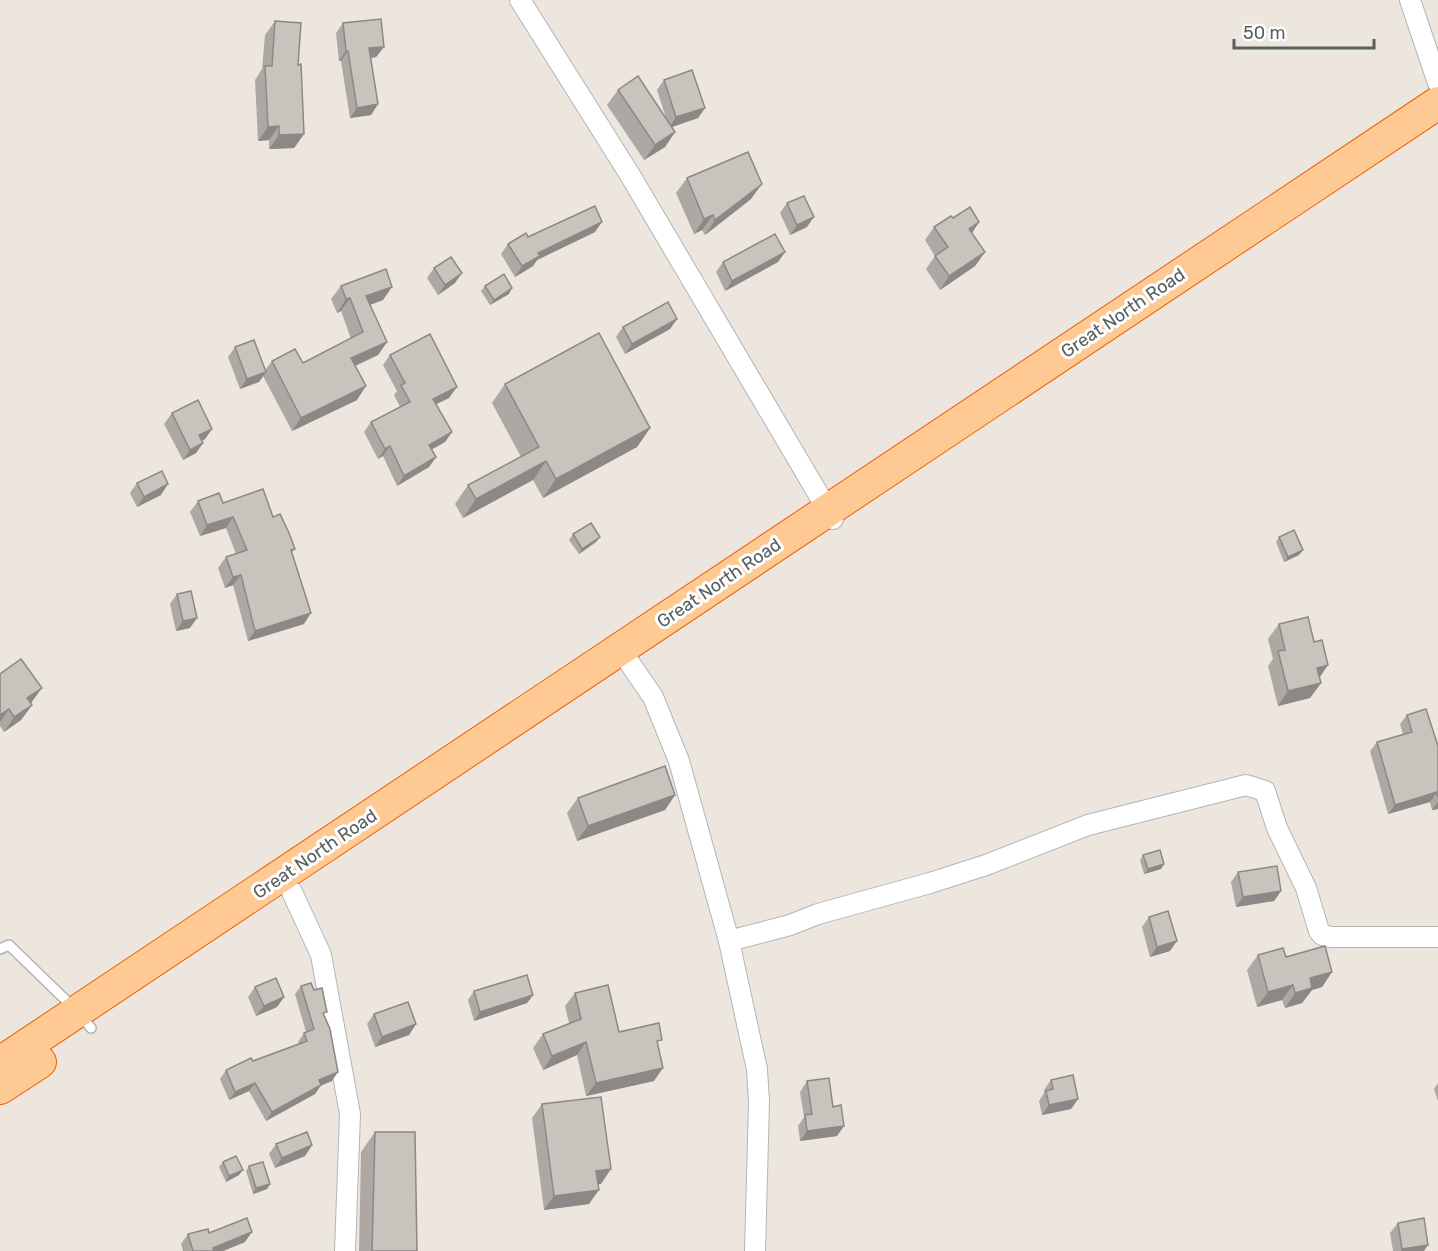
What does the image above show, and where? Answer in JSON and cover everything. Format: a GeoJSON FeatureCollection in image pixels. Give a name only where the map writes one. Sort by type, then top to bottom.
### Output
{"type":"FeatureCollection","features":[{"type":"Feature","properties":{"kind":"highway","name":"Great North Road"},"geometry":{"type":"LineString","coordinates":[[0,1088],[85,1020],[1438,103]]}},
{"type":"Feature","properties":{"kind":"highway","name":"Great North Road"},"geometry":{"type":"LineString","coordinates":[[831,516],[1438,129]]}},
{"type":"Feature","properties":{"kind":"highway","name":"Great North Road"},"geometry":{"type":"LineString","coordinates":[[0,1063],[85,1020],[292,892],[626,655]]}},
{"type":"Feature","properties":{"kind":"street"},"geometry":{"type":"LineString","coordinates":[[520,0],[647,204],[831,516]]}},
{"type":"Feature","properties":{"kind":"street"},"geometry":{"type":"LineString","coordinates":[[1410,0],[1438,83]]}},
{"type":"Feature","properties":{"kind":"street"},"geometry":{"type":"LineString","coordinates":[[626,655],[653,698],[671,740],[729,940],[757,1068],[759,1102],[755,1251]]}},
{"type":"Feature","properties":{"kind":"street"},"geometry":{"type":"LineString","coordinates":[[729,940],[790,925],[818,914],[930,883],[986,865],[1088,825],[1246,785],[1265,791],[1277,828],[1306,888],[1322,935],[1331,937],[1438,937]]}},
{"type":"Feature","properties":{"kind":"street"},"geometry":{"type":"LineString","coordinates":[[292,892],[321,955],[350,1114],[345,1251]]}},
{"type":"Feature","properties":{"kind":"lane"},"geometry":{"type":"LineString","coordinates":[[0,949],[9,945],[85,1020]]}},
{"type":"Feature","properties":{"kind":"building"},"geometry":{"type":"Polygon","coordinates":[[[381,19],[384,47],[369,48],[378,104],[357,108],[343,23],[381,19]]]}},
{"type":"Feature","properties":{"kind":"building"},"geometry":{"type":"Polygon","coordinates":[[[275,21],[301,23],[298,65],[301,64],[304,134],[279,135],[279,126],[268,127],[265,66],[272,66],[275,21]]]}},
{"type":"Feature","properties":{"kind":"building"},"geometry":{"type":"Polygon","coordinates":[[[692,70],[705,108],[676,117],[664,80],[692,70]]]}},
{"type":"Feature","properties":{"kind":"building"},"geometry":{"type":"Polygon","coordinates":[[[638,76],[675,132],[655,145],[618,90],[638,76]]]}},
{"type":"Feature","properties":{"kind":"building"},"geometry":{"type":"Polygon","coordinates":[[[748,152],[762,184],[715,220],[713,215],[704,219],[687,178],[748,152]]]}},
{"type":"Feature","properties":{"kind":"building"},"geometry":{"type":"Polygon","coordinates":[[[804,196],[814,217],[797,225],[787,203],[804,196]]]}},
{"type":"Feature","properties":{"kind":"building"},"geometry":{"type":"Polygon","coordinates":[[[595,206],[602,222],[538,253],[540,256],[522,266],[508,244],[526,233],[528,237],[595,206]]]}},
{"type":"Feature","properties":{"kind":"building"},"geometry":{"type":"Polygon","coordinates":[[[970,207],[979,222],[969,229],[985,252],[949,276],[935,256],[948,247],[934,227],[970,207]]]}},
{"type":"Feature","properties":{"kind":"building"},"geometry":{"type":"Polygon","coordinates":[[[775,234],[785,252],[732,281],[723,262],[775,234]]]}},
{"type":"Feature","properties":{"kind":"building"},"geometry":{"type":"Polygon","coordinates":[[[451,257],[462,273],[445,285],[434,268],[451,257]]]}},
{"type":"Feature","properties":{"kind":"building"},"geometry":{"type":"Polygon","coordinates":[[[386,269],[392,287],[366,296],[387,342],[351,358],[366,386],[301,418],[272,361],[295,349],[303,363],[363,332],[350,298],[346,299],[341,286],[386,269]]]}},
{"type":"Feature","properties":{"kind":"building"},"geometry":{"type":"Polygon","coordinates":[[[504,274],[512,288],[494,300],[485,286],[504,274]]]}},
{"type":"Feature","properties":{"kind":"building"},"geometry":{"type":"Polygon","coordinates":[[[668,302],[677,319],[632,344],[623,327],[668,302]]]}},
{"type":"Feature","properties":{"kind":"building"},"geometry":{"type":"Polygon","coordinates":[[[599,333],[650,428],[556,479],[546,461],[476,499],[468,485],[539,447],[505,384],[599,333]]]}},
{"type":"Feature","properties":{"kind":"building"},"geometry":{"type":"Polygon","coordinates":[[[430,334],[457,387],[433,399],[452,432],[429,445],[436,457],[404,476],[390,446],[385,449],[371,422],[410,402],[401,385],[405,383],[390,355],[430,334]]]}},
{"type":"Feature","properties":{"kind":"building"},"geometry":{"type":"Polygon","coordinates":[[[254,340],[266,372],[247,379],[235,347],[254,340]]]}},
{"type":"Feature","properties":{"kind":"building"},"geometry":{"type":"Polygon","coordinates":[[[198,400],[212,429],[199,435],[203,443],[190,450],[172,413],[198,400]]]}},
{"type":"Feature","properties":{"kind":"building"},"geometry":{"type":"Polygon","coordinates":[[[162,471],[168,484],[144,497],[137,483],[162,471]]]}},
{"type":"Feature","properties":{"kind":"building"},"geometry":{"type":"Polygon","coordinates":[[[263,489],[273,517],[280,514],[289,533],[295,549],[291,550],[311,613],[255,631],[241,575],[233,577],[226,557],[247,550],[233,517],[207,525],[198,501],[219,493],[223,503],[263,489]]]}},
{"type":"Feature","properties":{"kind":"building"},"geometry":{"type":"Polygon","coordinates":[[[591,523],[600,537],[582,549],[573,534],[591,523]]]}},
{"type":"Feature","properties":{"kind":"building"},"geometry":{"type":"Polygon","coordinates":[[[1294,530],[1303,550],[1288,557],[1279,537],[1294,530]]]}},
{"type":"Feature","properties":{"kind":"building"},"geometry":{"type":"Polygon","coordinates":[[[191,591],[197,618],[183,621],[177,594],[191,591]]]}},
{"type":"Feature","properties":{"kind":"building"},"geometry":{"type":"Polygon","coordinates":[[[1308,617],[1314,642],[1322,640],[1328,665],[1317,668],[1321,683],[1288,691],[1278,651],[1285,650],[1279,624],[1308,617]]]}},
{"type":"Feature","properties":{"kind":"building"},"geometry":{"type":"Polygon","coordinates":[[[21,659],[42,688],[27,698],[32,705],[14,717],[9,709],[0,715],[0,674],[21,659]]]}},
{"type":"Feature","properties":{"kind":"building"},"geometry":{"type":"Polygon","coordinates":[[[1426,709],[1438,746],[1438,797],[1437,792],[1395,805],[1377,742],[1412,732],[1407,715],[1426,709]]]}},
{"type":"Feature","properties":{"kind":"building"},"geometry":{"type":"Polygon","coordinates":[[[665,766],[675,795],[588,826],[578,798],[665,766]]]}},
{"type":"Feature","properties":{"kind":"building"},"geometry":{"type":"Polygon","coordinates":[[[1160,850],[1164,864],[1148,869],[1143,855],[1160,850]]]}},
{"type":"Feature","properties":{"kind":"building"},"geometry":{"type":"Polygon","coordinates":[[[1277,866],[1281,891],[1243,897],[1238,872],[1277,866]]]}},
{"type":"Feature","properties":{"kind":"building"},"geometry":{"type":"Polygon","coordinates":[[[1168,911],[1177,941],[1157,947],[1149,917],[1168,911]]]}},
{"type":"Feature","properties":{"kind":"building"},"geometry":{"type":"Polygon","coordinates":[[[1325,946],[1332,972],[1310,978],[1312,988],[1295,993],[1293,985],[1268,992],[1258,955],[1283,948],[1286,957],[1325,946]]]}},
{"type":"Feature","properties":{"kind":"building"},"geometry":{"type":"Polygon","coordinates":[[[527,975],[533,995],[480,1012],[474,991],[527,975]]]}},
{"type":"Feature","properties":{"kind":"building"},"geometry":{"type":"Polygon","coordinates":[[[276,978],[284,997],[264,1006],[255,987],[276,978]]]}},
{"type":"Feature","properties":{"kind":"building"},"geometry":{"type":"Polygon","coordinates":[[[311,983],[314,990],[322,988],[327,1012],[323,1013],[330,1029],[338,1072],[319,1080],[321,1085],[272,1112],[255,1083],[235,1092],[226,1070],[251,1058],[253,1061],[307,1041],[304,1033],[314,1029],[301,986],[311,983]]]}},
{"type":"Feature","properties":{"kind":"building"},"geometry":{"type":"Polygon","coordinates":[[[608,985],[619,1032],[659,1023],[662,1040],[657,1041],[663,1068],[596,1083],[586,1042],[552,1056],[543,1034],[581,1019],[575,993],[608,985]]]}},
{"type":"Feature","properties":{"kind":"building"},"geometry":{"type":"Polygon","coordinates":[[[408,1002],[416,1024],[382,1037],[374,1014],[408,1002]]]}},
{"type":"Feature","properties":{"kind":"building"},"geometry":{"type":"Polygon","coordinates":[[[1073,1075],[1078,1099],[1049,1105],[1046,1091],[1053,1089],[1051,1080],[1073,1075]]]}},
{"type":"Feature","properties":{"kind":"building"},"geometry":{"type":"Polygon","coordinates":[[[829,1078],[833,1107],[841,1105],[844,1126],[807,1131],[805,1115],[812,1114],[807,1081],[829,1078]]]}},
{"type":"Feature","properties":{"kind":"building"},"geometry":{"type":"Polygon","coordinates":[[[601,1097],[611,1169],[596,1171],[599,1190],[554,1196],[542,1104],[601,1097]]]}},
{"type":"Feature","properties":{"kind":"building"},"geometry":{"type":"Polygon","coordinates":[[[307,1132],[312,1145],[282,1158],[276,1144],[307,1132]]]}},
{"type":"Feature","properties":{"kind":"building"},"geometry":{"type":"Polygon","coordinates":[[[375,1132],[415,1132],[417,1251],[372,1251],[375,1132]]]}},
{"type":"Feature","properties":{"kind":"building"},"geometry":{"type":"Polygon","coordinates":[[[236,1156],[243,1170],[229,1176],[223,1162],[236,1156]]]}},
{"type":"Feature","properties":{"kind":"building"},"geometry":{"type":"Polygon","coordinates":[[[263,1162],[270,1184],[256,1188],[249,1166],[263,1162]]]}},
{"type":"Feature","properties":{"kind":"building"},"geometry":{"type":"Polygon","coordinates":[[[247,1218],[252,1232],[213,1248],[214,1251],[193,1251],[188,1234],[208,1229],[209,1233],[247,1218]]]}},
{"type":"Feature","properties":{"kind":"building"},"geometry":{"type":"Polygon","coordinates":[[[1424,1218],[1428,1245],[1402,1249],[1398,1223],[1424,1218]]]}}]}
